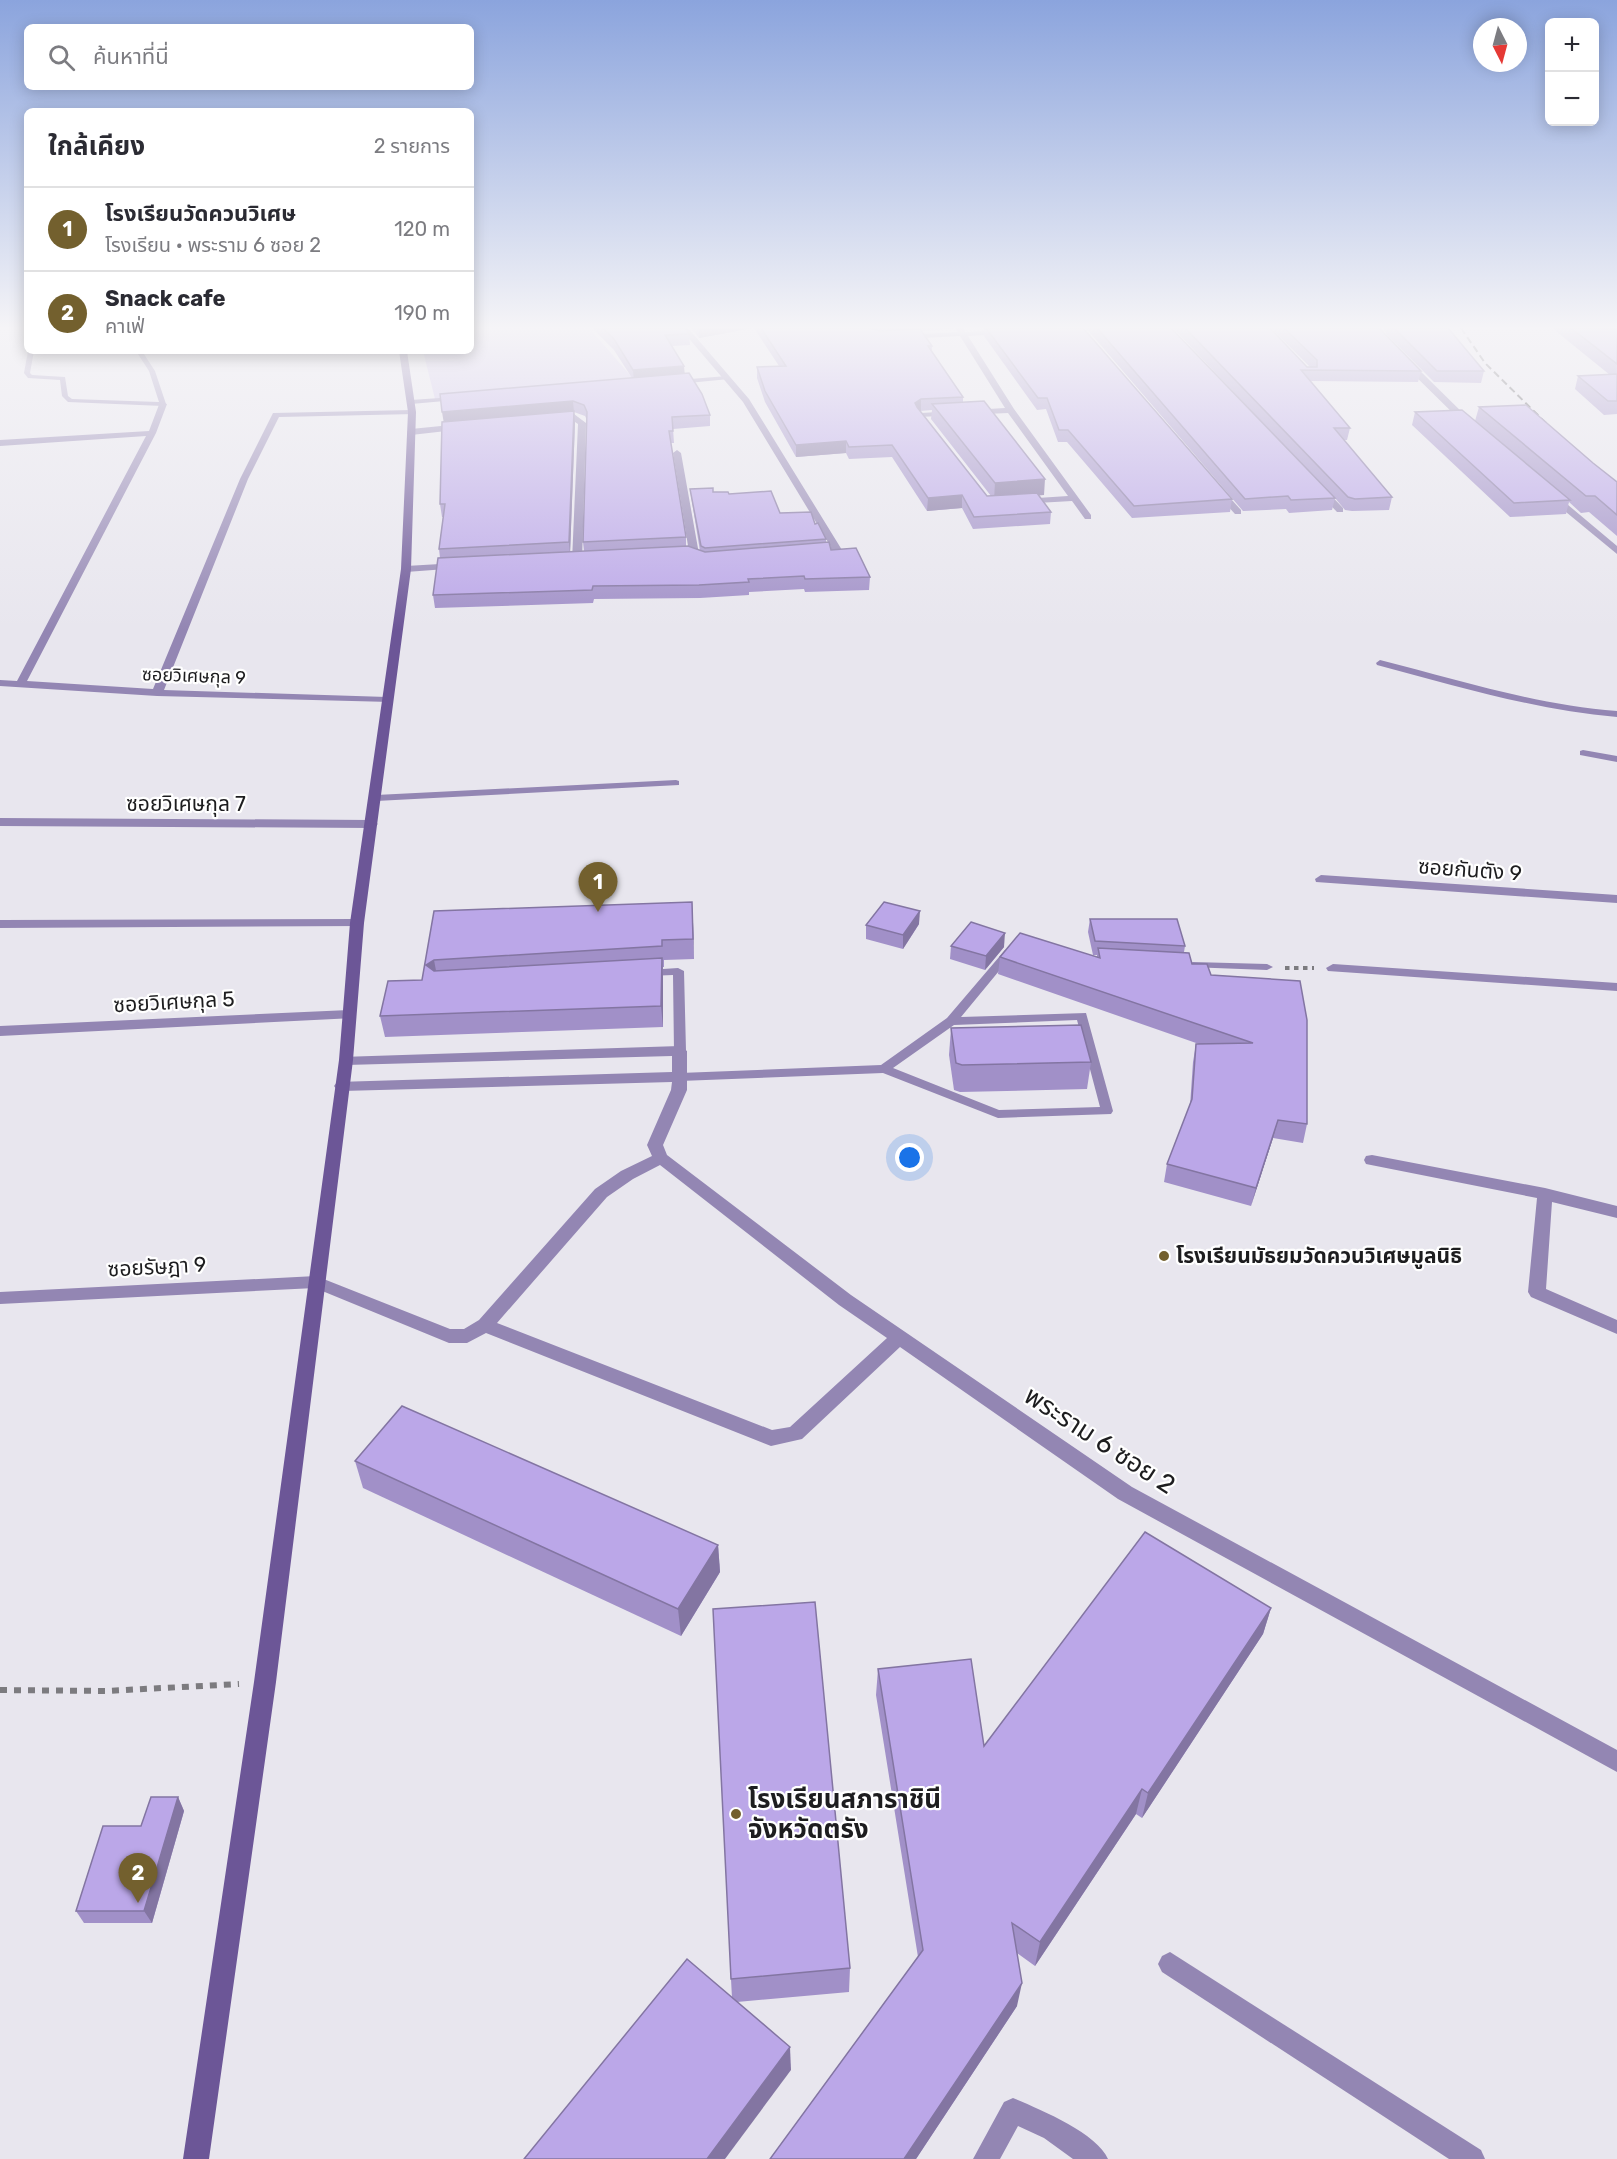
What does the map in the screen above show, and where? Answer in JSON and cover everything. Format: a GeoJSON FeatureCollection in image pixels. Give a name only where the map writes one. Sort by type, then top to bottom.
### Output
{"type":"FeatureCollection","features":[{"type":"Feature","properties":{"kind":"street"},"geometry":{"type":"LineString","coordinates":[[20,685],[154,429]]}},
{"type":"Feature","properties":{"kind":"street"},"geometry":{"type":"LineString","coordinates":[[157,693],[244,479],[269,429]]}},
{"type":"Feature","properties":{"kind":"street"},"geometry":{"type":"LineString","coordinates":[[196,2159],[265,1682],[346,1060],[357,923],[406,569],[411,429]]}},
{"type":"Feature","properties":{"kind":"street"},"geometry":{"type":"LineString","coordinates":[[411,432],[442,429]]}},
{"type":"Feature","properties":{"kind":"street"},"geometry":{"type":"LineString","coordinates":[[577,561],[582,429]]}},
{"type":"Feature","properties":{"kind":"street"},"geometry":{"type":"LineString","coordinates":[[763,429],[837,550],[813,552]]}},
{"type":"Feature","properties":{"kind":"street"},"geometry":{"type":"LineString","coordinates":[[1023,429],[1088,517]]}},
{"type":"Feature","properties":{"kind":"street"},"geometry":{"type":"LineString","coordinates":[[0,443],[152,434]]}},
{"type":"Feature","properties":{"kind":"street"},"geometry":{"type":"LineString","coordinates":[[677,453],[694,557],[705,560]]}},
{"type":"Feature","properties":{"kind":"street"},"geometry":{"type":"LineString","coordinates":[[1316,484],[1340,510]]}},
{"type":"Feature","properties":{"kind":"street"},"geometry":{"type":"LineString","coordinates":[[1215,486],[1238,512]]}},
{"type":"Feature","properties":{"kind":"street"},"geometry":{"type":"LineString","coordinates":[[1542,488],[1617,551]]}},
{"type":"Feature","properties":{"kind":"street"},"geometry":{"type":"LineString","coordinates":[[1014,503],[1072,498]]}},
{"type":"Feature","properties":{"kind":"street"},"geometry":{"type":"LineString","coordinates":[[670,555],[694,554]]}},
{"type":"Feature","properties":{"kind":"street"},"geometry":{"type":"LineString","coordinates":[[565,561],[588,560]]}},
{"type":"Feature","properties":{"kind":"street"},"geometry":{"type":"LineString","coordinates":[[406,569],[463,566]]}},
{"type":"Feature","properties":{"kind":"street","name":"ซอยวิเศษกุล 9"},"geometry":{"type":"LineString","coordinates":[[0,683],[157,693],[387,700]]}},
{"type":"Feature","properties":{"kind":"street","name":"ซอยวิเศษกุล 7"},"geometry":{"type":"LineString","coordinates":[[0,822],[372,824]]}},
{"type":"Feature","properties":{"kind":"street","name":"ซอยกันตัง 9"},"geometry":{"type":"LineString","coordinates":[[1321,879],[1617,899]]}},
{"type":"Feature","properties":{"kind":"street"},"geometry":{"type":"LineString","coordinates":[[0,924],[357,923]]}},
{"type":"Feature","properties":{"kind":"street"},"geometry":{"type":"LineString","coordinates":[[1333,968],[1617,987]]}},
{"type":"Feature","properties":{"kind":"street","name":"ซอยวิเศษกุล 5"},"geometry":{"type":"LineString","coordinates":[[0,1031],[349,1015]]}},
{"type":"Feature","properties":{"kind":"street"},"geometry":{"type":"LineString","coordinates":[[316,1282],[449,1336],[467,1336],[484,1325],[601,1193],[627,1174],[661,1158],[655,1145],[676,1099],[680,1077],[680,1051],[346,1060]]}},
{"type":"Feature","properties":{"kind":"street"},"geometry":{"type":"LineString","coordinates":[[342,1086],[680,1077]]}},
{"type":"Feature","properties":{"kind":"street","name":"พระราม 6 ซอย 2"},"geometry":{"type":"LineString","coordinates":[[661,1158],[845,1300],[1125,1493],[1617,1762]]}},
{"type":"Feature","properties":{"kind":"street"},"geometry":{"type":"LineString","coordinates":[[1372,1160],[1545,1194],[1617,1212]]}},
{"type":"Feature","properties":{"kind":"street"},"geometry":{"type":"LineString","coordinates":[[1545,1194],[1537,1292],[1617,1327]]}},
{"type":"Feature","properties":{"kind":"street","name":"ซอยรัษฎา 9"},"geometry":{"type":"LineString","coordinates":[[0,1298],[316,1282]]}},
{"type":"Feature","properties":{"kind":"street"},"geometry":{"type":"LineString","coordinates":[[484,1325],[771,1438],[795,1434],[899,1337]]}},
{"type":"Feature","properties":{"kind":"street"},"geometry":{"type":"LineString","coordinates":[[1170,1964],[1472,2159]]}},
{"type":"Feature","properties":{"kind":"street"},"geometry":{"type":"LineString","coordinates":[[986,2159],[1013,2111],[1053,2129],[1095,2159]]}},
{"type":"Feature","properties":{"kind":"lane"},"geometry":{"type":"LineString","coordinates":[[1380,663],[1544,704],[1617,714]]}},
{"type":"Feature","properties":{"kind":"lane"},"geometry":{"type":"LineString","coordinates":[[1583,753],[1617,759]]}},
{"type":"Feature","properties":{"kind":"lane"},"geometry":{"type":"LineString","coordinates":[[376,798],[676,783]]}},
{"type":"Feature","properties":{"kind":"lane"},"geometry":{"type":"LineString","coordinates":[[884,1069],[951,1021],[1020,938]]}},
{"type":"Feature","properties":{"kind":"lane"},"geometry":{"type":"LineString","coordinates":[[1175,965],[1267,967]]}},
{"type":"Feature","properties":{"kind":"lane"},"geometry":{"type":"LineString","coordinates":[[632,974],[678,971],[680,1051]]}},
{"type":"Feature","properties":{"kind":"lane"},"geometry":{"type":"LineString","coordinates":[[680,1077],[884,1069],[998,1114],[1107,1111],[1082,1016],[951,1021]]}},
{"type":"Feature","properties":{"kind":"path"},"geometry":{"type":"LineString","coordinates":[[1267,967],[1333,968]]}},
{"type":"Feature","properties":{"kind":"path"},"geometry":{"type":"LineString","coordinates":[[0,1690],[106,1691],[265,1682]]}},
{"type":"Feature","properties":{"kind":"building"},"geometry":{"type":"Polygon","coordinates":[[[442,429],[573,429],[569,542],[439,549],[445,504],[440,504],[442,429]]]}},
{"type":"Feature","properties":{"kind":"building"},"geometry":{"type":"Polygon","coordinates":[[[586,429],[673,429],[673,431],[669,431],[686,537],[583,542],[586,429]]]}},
{"type":"Feature","properties":{"kind":"building"},"geometry":{"type":"Polygon","coordinates":[[[787,429],[934,429],[987,496],[1037,493],[1051,512],[974,517],[962,495],[928,498],[892,445],[849,447],[846,441],[796,445],[787,429]]]}},
{"type":"Feature","properties":{"kind":"building"},"geometry":{"type":"Polygon","coordinates":[[[952,429],[1006,429],[1045,479],[995,483],[952,429]]]}},
{"type":"Feature","properties":{"kind":"building"},"geometry":{"type":"Polygon","coordinates":[[[1171,429],[1232,499],[1134,506],[1068,430],[1059,430],[1171,429]]]}},
{"type":"Feature","properties":{"kind":"building"},"geometry":{"type":"Polygon","coordinates":[[[1184,429],[1268,429],[1335,498],[1291,500],[1288,496],[1245,499],[1184,429]]]}},
{"type":"Feature","properties":{"kind":"building"},"geometry":{"type":"Polygon","coordinates":[[[1282,429],[1335,429],[1392,497],[1355,499],[1348,497],[1282,429]]]}},
{"type":"Feature","properties":{"kind":"building"},"geometry":{"type":"Polygon","coordinates":[[[1433,429],[1485,429],[1570,500],[1514,503],[1433,429]]]}},
{"type":"Feature","properties":{"kind":"building"},"geometry":{"type":"Polygon","coordinates":[[[1505,429],[1553,429],[1617,482],[1617,515],[1595,496],[1586,496],[1505,429]]]}},
{"type":"Feature","properties":{"kind":"building"},"geometry":{"type":"Polygon","coordinates":[[[713,488],[713,492],[728,492],[729,494],[771,491],[780,513],[811,512],[815,524],[818,523],[826,539],[705,548],[701,546],[690,489],[713,488]]]}},
{"type":"Feature","properties":{"kind":"building"},"geometry":{"type":"Polygon","coordinates":[[[829,542],[831,550],[856,548],[870,577],[805,579],[804,576],[699,585],[593,586],[592,590],[433,595],[438,558],[688,546],[705,552],[829,542]]]}},
{"type":"Feature","properties":{"kind":"building"},"geometry":{"type":"Polygon","coordinates":[[[692,902],[693,939],[662,940],[662,946],[434,960],[426,965],[434,971],[662,958],[661,1006],[380,1016],[388,981],[422,980],[434,911],[692,902]]]}},
{"type":"Feature","properties":{"kind":"building"},"geometry":{"type":"Polygon","coordinates":[[[884,902],[920,911],[903,935],[866,925],[884,902]]]}},
{"type":"Feature","properties":{"kind":"building"},"geometry":{"type":"Polygon","coordinates":[[[1090,919],[1177,919],[1185,946],[1095,941],[1090,919]]]}},
{"type":"Feature","properties":{"kind":"building"},"geometry":{"type":"Polygon","coordinates":[[[971,922],[1005,933],[986,956],[951,946],[971,922]]]}},
{"type":"Feature","properties":{"kind":"building"},"geometry":{"type":"Polygon","coordinates":[[[1020,933],[1100,958],[1098,948],[1189,953],[1192,964],[1207,964],[1211,975],[1300,981],[1307,1020],[1307,1124],[1278,1120],[1256,1188],[1167,1164],[1192,1099],[1196,1044],[1253,1043],[1000,957],[1020,933]]]}},
{"type":"Feature","properties":{"kind":"building"},"geometry":{"type":"Polygon","coordinates":[[[1081,1025],[1091,1062],[962,1065],[956,1063],[951,1028],[1081,1025]]]}},
{"type":"Feature","properties":{"kind":"building"},"geometry":{"type":"Polygon","coordinates":[[[402,1406],[718,1545],[678,1609],[355,1461],[402,1406]]]}},
{"type":"Feature","properties":{"kind":"building"},"geometry":{"type":"Polygon","coordinates":[[[1145,1532],[1271,1608],[1148,1793],[1142,1789],[1040,1942],[1012,1923],[1022,1983],[904,2159],[770,2159],[923,1950],[878,1669],[971,1659],[984,1746],[1145,1532]]]}},
{"type":"Feature","properties":{"kind":"building"},"geometry":{"type":"Polygon","coordinates":[[[815,1602],[850,1968],[731,1979],[713,1609],[815,1602]]]}},
{"type":"Feature","properties":{"kind":"building"},"geometry":{"type":"Polygon","coordinates":[[[151,1797],[178,1797],[144,1911],[76,1911],[103,1826],[141,1826],[151,1797]]]}},
{"type":"Feature","properties":{"kind":"building"},"geometry":{"type":"Polygon","coordinates":[[[687,1959],[790,2047],[707,2159],[524,2159],[687,1959]]]}},
{"type":"Feature","properties":{"kind":"place","name":"โรงเรียนวัดควนวิเศษ"},"geometry":{"type":"Point","coordinates":[598,912]}},
{"type":"Feature","properties":{"kind":"place","name":"โรงเรียนมัธยมวัดควนวิเศษมูลนิธิ"},"geometry":{"type":"Point","coordinates":[1164,1256]}},
{"type":"Feature","properties":{"kind":"place","name":"โรงเรียนสภาราชินี จังหวัดตรัง"},"geometry":{"type":"Point","coordinates":[736,1814]}},
{"type":"Feature","properties":{"kind":"place","name":"Snack cafe"},"geometry":{"type":"Point","coordinates":[138,1903]}}]}
